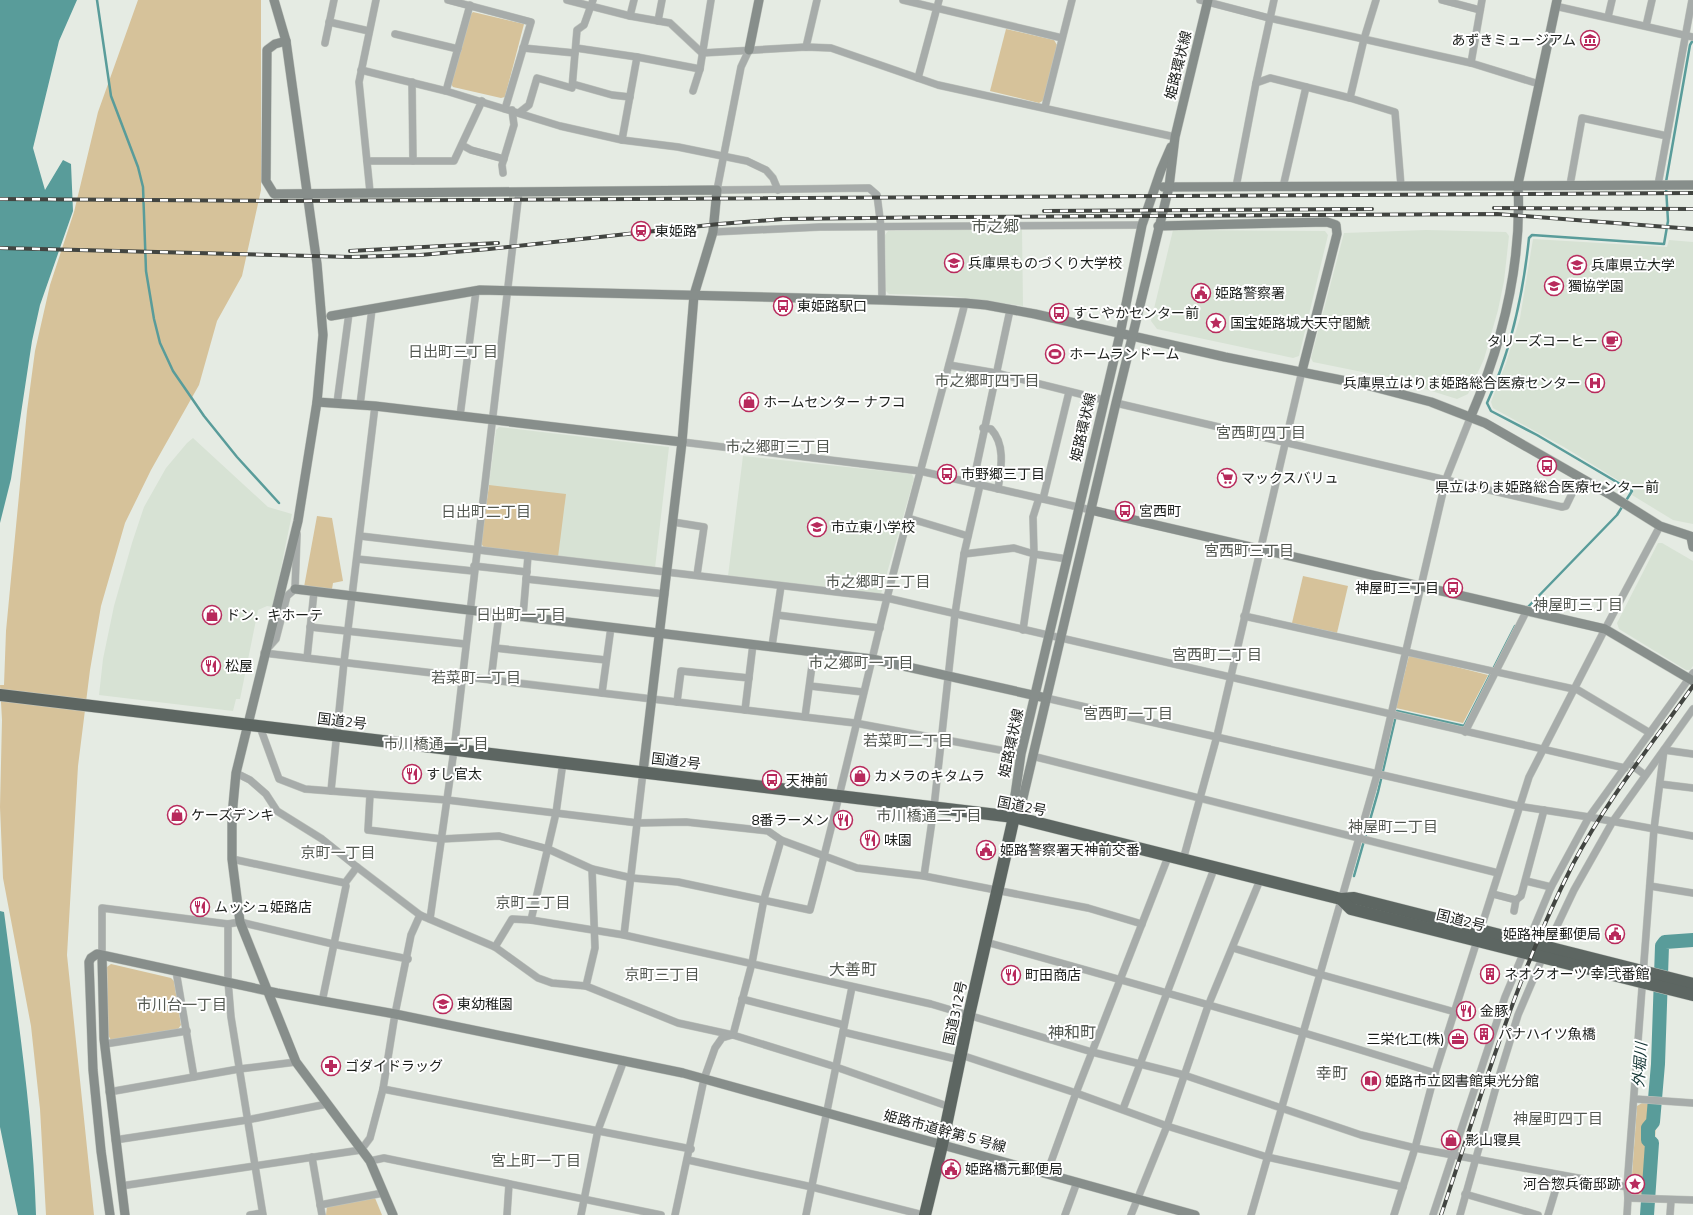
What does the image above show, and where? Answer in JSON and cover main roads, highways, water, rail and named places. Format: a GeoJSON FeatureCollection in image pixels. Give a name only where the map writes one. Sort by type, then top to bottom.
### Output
{"type":"FeatureCollection","features":[{"type":"Feature","properties":{"kind":"highway","name":"国道2号"},"geometry":{"type":"LineString","coordinates":[[0,695],[247,726],[337,735],[1014,817],[1341,900],[1351,909],[1480,935],[1643,977],[1693,995]]}},
{"type":"Feature","properties":{"kind":"highway","name":"国道312号"},"geometry":{"type":"LineString","coordinates":[[924,1215],[942,1145],[969,1015],[1014,817]]}},
{"type":"Feature","properties":{"kind":"highway","name":"国道2号"},"geometry":{"type":"LineString","coordinates":[[1643,977],[1693,984]]}},
{"type":"Feature","properties":{"kind":"water"},"geometry":{"type":"Polygon","coordinates":[[[0,0],[77,0],[59,41],[33,148],[45,190],[63,160],[71,164],[73,211],[40,305],[32,341],[11,479],[0,523],[0,0]]]}},
{"type":"Feature","properties":{"kind":"water"},"geometry":{"type":"Polygon","coordinates":[[[0,911],[4,912],[24,1064],[32,1139],[36,1215],[18,1215],[0,1127],[0,911]]]}},
{"type":"Feature","properties":{"kind":"waterway"},"geometry":{"type":"LineString","coordinates":[[97,0],[111,96],[138,167],[143,187],[146,271],[154,319],[160,343],[173,371],[204,416],[237,457],[279,503]]}},
{"type":"Feature","properties":{"kind":"waterway"},"geometry":{"type":"LineString","coordinates":[[1666,182],[1690,45],[1693,40]]}},
{"type":"Feature","properties":{"kind":"waterway"},"geometry":{"type":"LineString","coordinates":[[1526,609],[1617,515],[1632,491],[1537,435],[1491,411],[1487,403],[1503,363],[1515,322],[1529,238],[1532,235],[1664,244],[1668,221],[1666,187]]}},
{"type":"Feature","properties":{"kind":"waterway"},"geometry":{"type":"LineString","coordinates":[[1354,876],[1378,792],[1397,711],[1464,726],[1515,626]]}},
{"type":"Feature","properties":{"kind":"waterway","name":"外堀川"},"geometry":{"type":"LineString","coordinates":[[1647,1215],[1652,1143],[1648,1140],[1648,1128],[1653,1122],[1658,1064],[1662,946],[1665,942],[1693,940]]}},
{"type":"Feature","properties":{"kind":"railway"},"geometry":{"type":"LineString","coordinates":[[0,199],[282,201],[1693,193]]}},
{"type":"Feature","properties":{"kind":"railway"},"geometry":{"type":"LineString","coordinates":[[1494,208],[1693,209]]}},
{"type":"Feature","properties":{"kind":"railway"},"geometry":{"type":"LineString","coordinates":[[1044,211],[1372,209]]}},
{"type":"Feature","properties":{"kind":"railway"},"geometry":{"type":"LineString","coordinates":[[0,248],[352,257],[420,255],[719,224],[783,219],[954,217],[1497,214],[1693,229]]}},
{"type":"Feature","properties":{"kind":"railway"},"geometry":{"type":"LineString","coordinates":[[350,251],[498,243]]}},
{"type":"Feature","properties":{"kind":"railway"},"geometry":{"type":"LineString","coordinates":[[1441,1215],[1485,1082],[1517,993],[1553,906],[1573,864],[1615,795],[1693,686]]}},
{"type":"Feature","properties":{"kind":"place","name":"あずきミュージアム"},"geometry":{"type":"Point","coordinates":[1590,40]}},
{"type":"Feature","properties":{"kind":"place","name":"東姫路"},"geometry":{"type":"Point","coordinates":[641,231]}},
{"type":"Feature","properties":{"kind":"place","name":"兵庫県ものづくり大学校"},"geometry":{"type":"Point","coordinates":[954,263]}},
{"type":"Feature","properties":{"kind":"place","name":"兵庫県立大学"},"geometry":{"type":"Point","coordinates":[1577,265]}},
{"type":"Feature","properties":{"kind":"place","name":"獨協学園"},"geometry":{"type":"Point","coordinates":[1554,286]}},
{"type":"Feature","properties":{"kind":"place","name":"姫路警察署"},"geometry":{"type":"Point","coordinates":[1201,293]}},
{"type":"Feature","properties":{"kind":"place","name":"東姫路駅口"},"geometry":{"type":"Point","coordinates":[783,306]}},
{"type":"Feature","properties":{"kind":"place","name":"すこやかセンター前"},"geometry":{"type":"Point","coordinates":[1059,313]}},
{"type":"Feature","properties":{"kind":"place","name":"国宝姫路城大天守閣鯱"},"geometry":{"type":"Point","coordinates":[1216,323]}},
{"type":"Feature","properties":{"kind":"place","name":"タリーズコーヒー"},"geometry":{"type":"Point","coordinates":[1612,341]}},
{"type":"Feature","properties":{"kind":"place","name":"ホームランドーム"},"geometry":{"type":"Point","coordinates":[1055,354]}},
{"type":"Feature","properties":{"kind":"place","name":"兵庫県立はりま姫路総合医療センター"},"geometry":{"type":"Point","coordinates":[1595,383]}},
{"type":"Feature","properties":{"kind":"place","name":"ホームセンター ナフコ"},"geometry":{"type":"Point","coordinates":[749,402]}},
{"type":"Feature","properties":{"kind":"place","name":"県立はりま姫路総合医療センター前"},"geometry":{"type":"Point","coordinates":[1547,466]}},
{"type":"Feature","properties":{"kind":"place","name":"市野郷三丁目"},"geometry":{"type":"Point","coordinates":[947,474]}},
{"type":"Feature","properties":{"kind":"place","name":"マックスバリュ"},"geometry":{"type":"Point","coordinates":[1227,478]}},
{"type":"Feature","properties":{"kind":"place","name":"宮西町"},"geometry":{"type":"Point","coordinates":[1125,511]}},
{"type":"Feature","properties":{"kind":"place","name":"市立東小学校"},"geometry":{"type":"Point","coordinates":[817,527]}},
{"type":"Feature","properties":{"kind":"place","name":"神屋町三丁目"},"geometry":{"type":"Point","coordinates":[1453,588]}},
{"type":"Feature","properties":{"kind":"place","name":"ドン．キホーテ"},"geometry":{"type":"Point","coordinates":[212,615]}},
{"type":"Feature","properties":{"kind":"place","name":"松屋"},"geometry":{"type":"Point","coordinates":[211,666]}},
{"type":"Feature","properties":{"kind":"place","name":"すし官太"},"geometry":{"type":"Point","coordinates":[412,774]}},
{"type":"Feature","properties":{"kind":"place","name":"カメラのキタムラ"},"geometry":{"type":"Point","coordinates":[860,776]}},
{"type":"Feature","properties":{"kind":"place","name":"天神前"},"geometry":{"type":"Point","coordinates":[772,780]}},
{"type":"Feature","properties":{"kind":"place","name":"ケーズデンキ"},"geometry":{"type":"Point","coordinates":[177,815]}},
{"type":"Feature","properties":{"kind":"place","name":"8番ラーメン"},"geometry":{"type":"Point","coordinates":[843,820]}},
{"type":"Feature","properties":{"kind":"place","name":"味園"},"geometry":{"type":"Point","coordinates":[870,840]}},
{"type":"Feature","properties":{"kind":"place","name":"姫路警察署天神前交番"},"geometry":{"type":"Point","coordinates":[986,850]}},
{"type":"Feature","properties":{"kind":"place","name":"ムッシュ姫路店"},"geometry":{"type":"Point","coordinates":[200,907]}},
{"type":"Feature","properties":{"kind":"place","name":"姫路神屋郵便局"},"geometry":{"type":"Point","coordinates":[1615,934]}},
{"type":"Feature","properties":{"kind":"place","name":"ネオクオーツ 幸 弐番館"},"geometry":{"type":"Point","coordinates":[1490,974]}},
{"type":"Feature","properties":{"kind":"place","name":"町田商店"},"geometry":{"type":"Point","coordinates":[1011,975]}},
{"type":"Feature","properties":{"kind":"place","name":"東幼稚園"},"geometry":{"type":"Point","coordinates":[443,1004]}},
{"type":"Feature","properties":{"kind":"place","name":"金豚"},"geometry":{"type":"Point","coordinates":[1466,1011]}},
{"type":"Feature","properties":{"kind":"place","name":"パナハイツ魚橋"},"geometry":{"type":"Point","coordinates":[1484,1034]}},
{"type":"Feature","properties":{"kind":"place","name":"三栄化工(株)"},"geometry":{"type":"Point","coordinates":[1458,1039]}},
{"type":"Feature","properties":{"kind":"place","name":"ゴダイドラッグ"},"geometry":{"type":"Point","coordinates":[331,1066]}},
{"type":"Feature","properties":{"kind":"place","name":"姫路市立図書館東光分館"},"geometry":{"type":"Point","coordinates":[1371,1081]}},
{"type":"Feature","properties":{"kind":"place","name":"影山寝具"},"geometry":{"type":"Point","coordinates":[1451,1140]}},
{"type":"Feature","properties":{"kind":"place","name":"姫路橋元郵便局"},"geometry":{"type":"Point","coordinates":[951,1169]}},
{"type":"Feature","properties":{"kind":"place","name":"河合惣兵衛邸跡"},"geometry":{"type":"Point","coordinates":[1635,1184]}},
{"type":"Feature","properties":{"kind":"district","name":"市之郷"},"geometry":{"type":"Point","coordinates":[995,226]}},
{"type":"Feature","properties":{"kind":"district","name":"日出町三丁目"},"geometry":{"type":"Point","coordinates":[453,352]}},
{"type":"Feature","properties":{"kind":"district","name":"市之郷町四丁目"},"geometry":{"type":"Point","coordinates":[987,381]}},
{"type":"Feature","properties":{"kind":"district","name":"宮西町四丁目"},"geometry":{"type":"Point","coordinates":[1261,433]}},
{"type":"Feature","properties":{"kind":"district","name":"市之郷町三丁目"},"geometry":{"type":"Point","coordinates":[778,447]}},
{"type":"Feature","properties":{"kind":"district","name":"日出町二丁目"},"geometry":{"type":"Point","coordinates":[486,512]}},
{"type":"Feature","properties":{"kind":"district","name":"宮西町三丁目"},"geometry":{"type":"Point","coordinates":[1249,551]}},
{"type":"Feature","properties":{"kind":"district","name":"市之郷町二丁目"},"geometry":{"type":"Point","coordinates":[878,582]}},
{"type":"Feature","properties":{"kind":"district","name":"神屋町三丁目"},"geometry":{"type":"Point","coordinates":[1578,605]}},
{"type":"Feature","properties":{"kind":"district","name":"日出町一丁目"},"geometry":{"type":"Point","coordinates":[521,615]}},
{"type":"Feature","properties":{"kind":"district","name":"宮西町二丁目"},"geometry":{"type":"Point","coordinates":[1217,655]}},
{"type":"Feature","properties":{"kind":"district","name":"市之郷町一丁目"},"geometry":{"type":"Point","coordinates":[861,663]}},
{"type":"Feature","properties":{"kind":"district","name":"若菜町一丁目"},"geometry":{"type":"Point","coordinates":[476,678]}},
{"type":"Feature","properties":{"kind":"district","name":"宮西町一丁目"},"geometry":{"type":"Point","coordinates":[1128,714]}},
{"type":"Feature","properties":{"kind":"district","name":"若菜町二丁目"},"geometry":{"type":"Point","coordinates":[908,741]}},
{"type":"Feature","properties":{"kind":"district","name":"市川橋通一丁目"},"geometry":{"type":"Point","coordinates":[436,744]}},
{"type":"Feature","properties":{"kind":"district","name":"市川橋通二丁目"},"geometry":{"type":"Point","coordinates":[929,816]}},
{"type":"Feature","properties":{"kind":"district","name":"神屋町二丁目"},"geometry":{"type":"Point","coordinates":[1393,827]}},
{"type":"Feature","properties":{"kind":"district","name":"京町一丁目"},"geometry":{"type":"Point","coordinates":[338,853]}},
{"type":"Feature","properties":{"kind":"district","name":"京町二丁目"},"geometry":{"type":"Point","coordinates":[533,903]}},
{"type":"Feature","properties":{"kind":"district","name":"大善町"},"geometry":{"type":"Point","coordinates":[853,969]}},
{"type":"Feature","properties":{"kind":"district","name":"京町三丁目"},"geometry":{"type":"Point","coordinates":[662,975]}},
{"type":"Feature","properties":{"kind":"district","name":"市川台一丁目"},"geometry":{"type":"Point","coordinates":[182,1005]}},
{"type":"Feature","properties":{"kind":"district","name":"神和町"},"geometry":{"type":"Point","coordinates":[1072,1032]}},
{"type":"Feature","properties":{"kind":"district","name":"幸町"},"geometry":{"type":"Point","coordinates":[1332,1073]}},
{"type":"Feature","properties":{"kind":"district","name":"神屋町四丁目"},"geometry":{"type":"Point","coordinates":[1558,1119]}},
{"type":"Feature","properties":{"kind":"district","name":"宮上町一丁目"},"geometry":{"type":"Point","coordinates":[536,1161]}}]}
